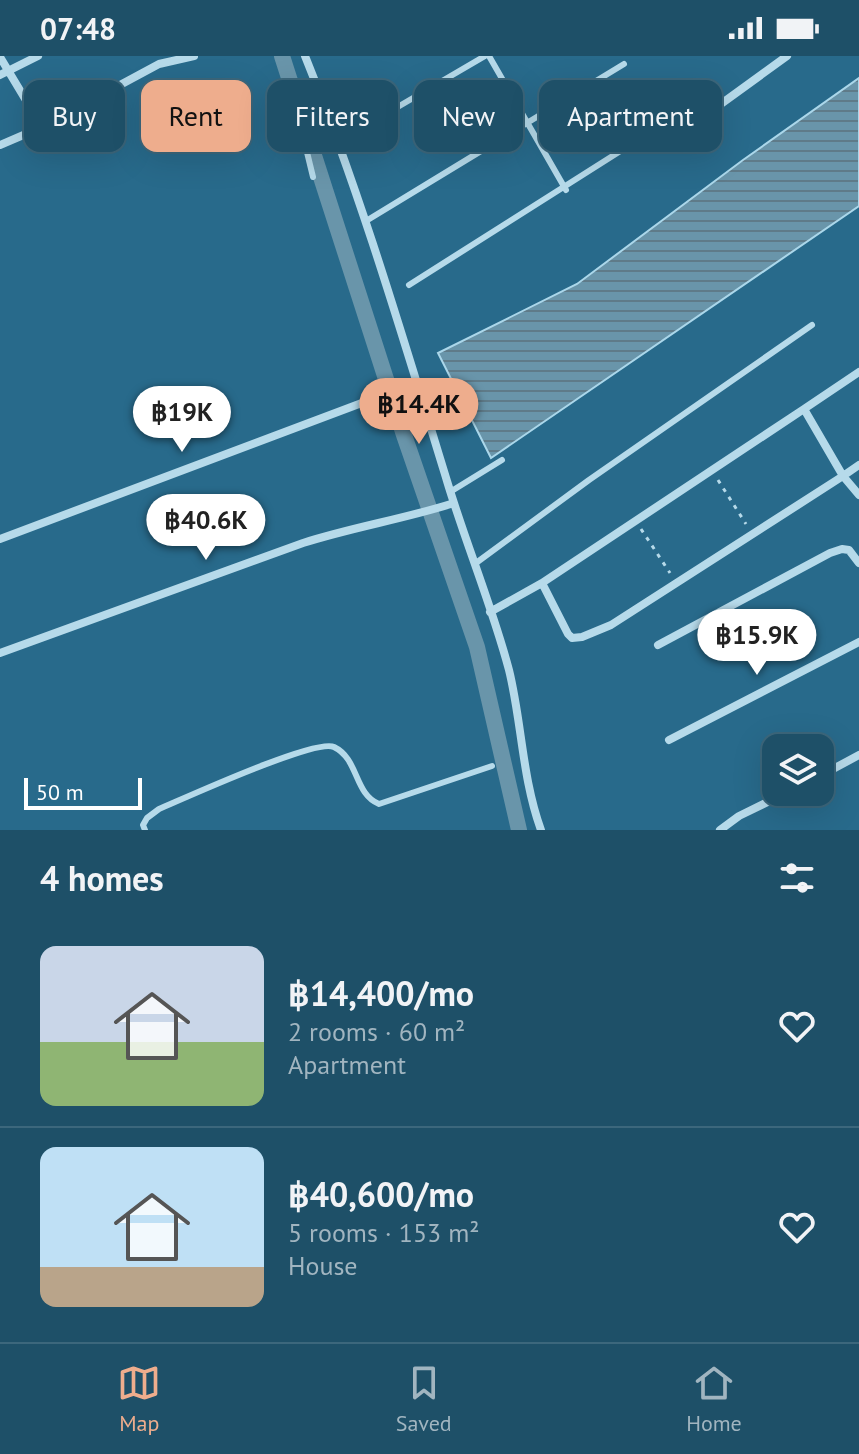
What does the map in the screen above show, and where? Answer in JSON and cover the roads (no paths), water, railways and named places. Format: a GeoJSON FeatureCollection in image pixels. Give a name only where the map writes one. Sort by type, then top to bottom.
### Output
{"type":"FeatureCollection","features":[{"type":"Feature","properties":{"kind":"street"},"geometry":{"type":"LineString","coordinates":[[4,73],[38,56]]}},
{"type":"Feature","properties":{"kind":"street"},"geometry":{"type":"LineString","coordinates":[[125,82],[159,64],[194,56]]}},
{"type":"Feature","properties":{"kind":"street"},"geometry":{"type":"LineString","coordinates":[[305,56],[313,80]]}},
{"type":"Feature","properties":{"kind":"street"},"geometry":{"type":"LineString","coordinates":[[722,103],[787,56]]}},
{"type":"Feature","properties":{"kind":"street"},"geometry":{"type":"LineString","coordinates":[[0,57],[4,73],[24,101]]}},
{"type":"Feature","properties":{"kind":"street"},"geometry":{"type":"LineString","coordinates":[[0,145],[24,135]]}},
{"type":"Feature","properties":{"kind":"street"},"geometry":{"type":"LineString","coordinates":[[339,152],[366,221],[453,503],[476,563],[509,670],[528,784],[541,830]]}},
{"type":"Feature","properties":{"kind":"street"},"geometry":{"type":"LineString","coordinates":[[490,612],[542,583],[859,372]]}},
{"type":"Feature","properties":{"kind":"street"},"geometry":{"type":"LineString","coordinates":[[0,539],[375,398]]}},
{"type":"Feature","properties":{"kind":"street"},"geometry":{"type":"LineString","coordinates":[[804,409],[843,476],[859,495]]}},
{"type":"Feature","properties":{"kind":"street"},"geometry":{"type":"LineString","coordinates":[[542,583],[572,638],[582,637],[611,625],[859,465]]}},
{"type":"Feature","properties":{"kind":"street"},"geometry":{"type":"LineString","coordinates":[[0,653],[303,543],[453,503]]}},
{"type":"Feature","properties":{"kind":"street"},"geometry":{"type":"LineString","coordinates":[[658,645],[830,553],[849,550],[859,563]]}},
{"type":"Feature","properties":{"kind":"street"},"geometry":{"type":"LineString","coordinates":[[669,740],[859,642]]}},
{"type":"Feature","properties":{"kind":"street"},"geometry":{"type":"LineString","coordinates":[[834,768],[859,755]]}},
{"type":"Feature","properties":{"kind":"street"},"geometry":{"type":"LineString","coordinates":[[720,830],[762,805]]}},
{"type":"Feature","properties":{"kind":"lane"},"geometry":{"type":"LineString","coordinates":[[398,107],[487,56],[565,188]]}},
{"type":"Feature","properties":{"kind":"lane"},"geometry":{"type":"LineString","coordinates":[[366,221],[624,64]]}},
{"type":"Feature","properties":{"kind":"lane"},"geometry":{"type":"LineString","coordinates":[[306,152],[313,177]]}},
{"type":"Feature","properties":{"kind":"lane"},"geometry":{"type":"LineString","coordinates":[[409,285],[620,152]]}},
{"type":"Feature","properties":{"kind":"lane"},"geometry":{"type":"LineString","coordinates":[[476,563],[578,487],[812,325]]}},
{"type":"Feature","properties":{"kind":"lane"},"geometry":{"type":"LineString","coordinates":[[450,492],[502,460]]}},
{"type":"Feature","properties":{"kind":"lane"},"geometry":{"type":"LineString","coordinates":[[145,830],[143,825],[147,818],[159,809],[322,745],[333,746],[343,754],[355,770],[363,792],[370,801],[379,804],[492,766]]}},
{"type":"Feature","properties":{"kind":"water"},"geometry":{"type":"Polygon","coordinates":[[[859,78],[859,206],[491,458],[438,353],[577,284],[859,78]]]}},
{"type":"Feature","properties":{"kind":"waterway"},"geometry":{"type":"LineString","coordinates":[[282,56],[404,435],[477,647],[519,830]]}}]}
